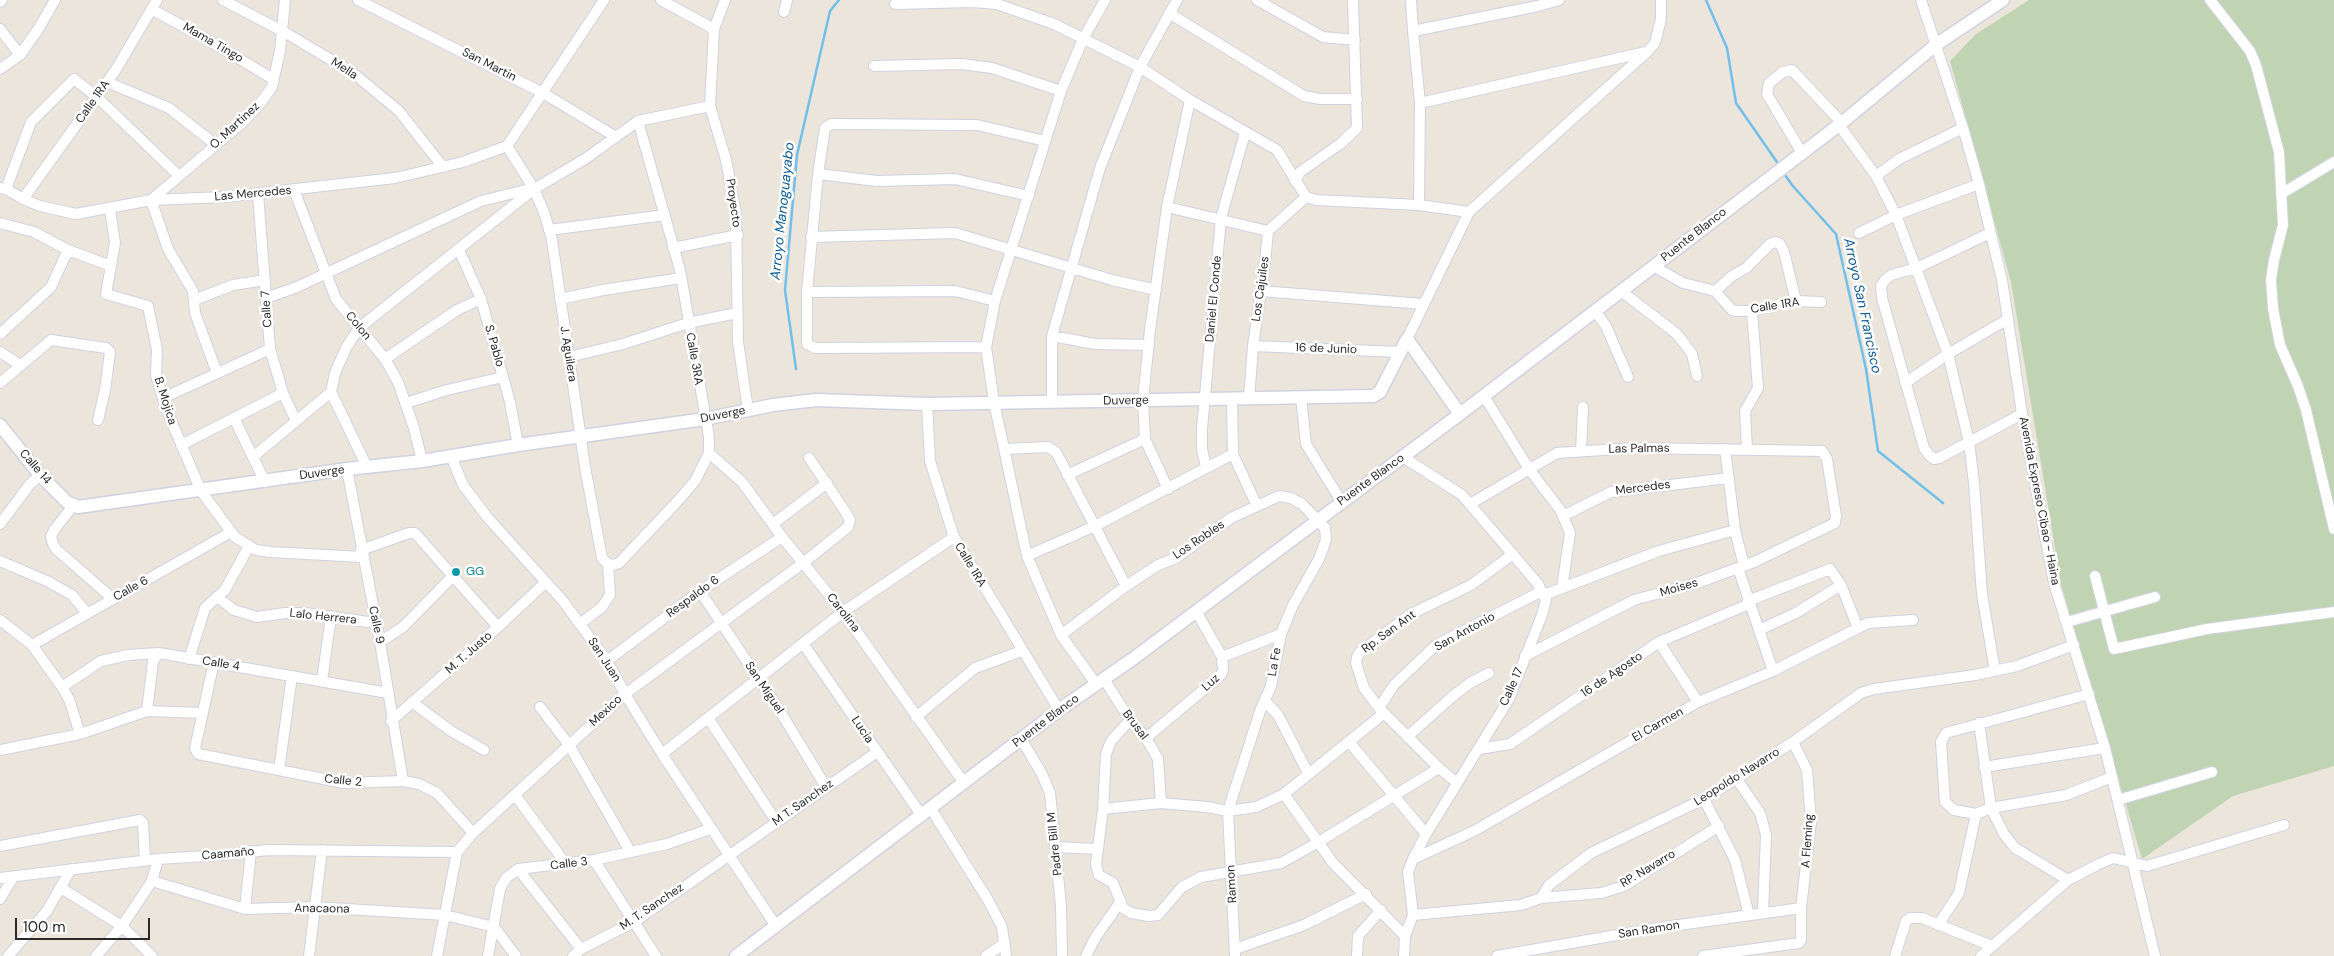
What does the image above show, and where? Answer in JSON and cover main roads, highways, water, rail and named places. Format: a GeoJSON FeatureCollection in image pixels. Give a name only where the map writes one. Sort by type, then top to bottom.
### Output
{"type":"FeatureCollection","features":[{"type":"Feature","properties":{"kind":"waterway","name":"Arroyo Manoguayabo"},"geometry":{"type":"LineString","coordinates":[[796,369],[785,290],[797,155],[830,11],[839,0]]}},
{"type":"Feature","properties":{"kind":"waterway","name":"Arroyo San Francisco"},"geometry":{"type":"LineString","coordinates":[[1706,0],[1727,48],[1736,103],[1779,165]]}},
{"type":"Feature","properties":{"kind":"waterway","name":"Arroyo San Francisco"},"geometry":{"type":"LineString","coordinates":[[1783,172],[1792,185],[1836,234],[1866,369],[1878,451],[1943,503]]}},
{"type":"Feature","properties":{"kind":"place","name":"GG"},"geometry":{"type":"Point","coordinates":[456,572]}}]}
